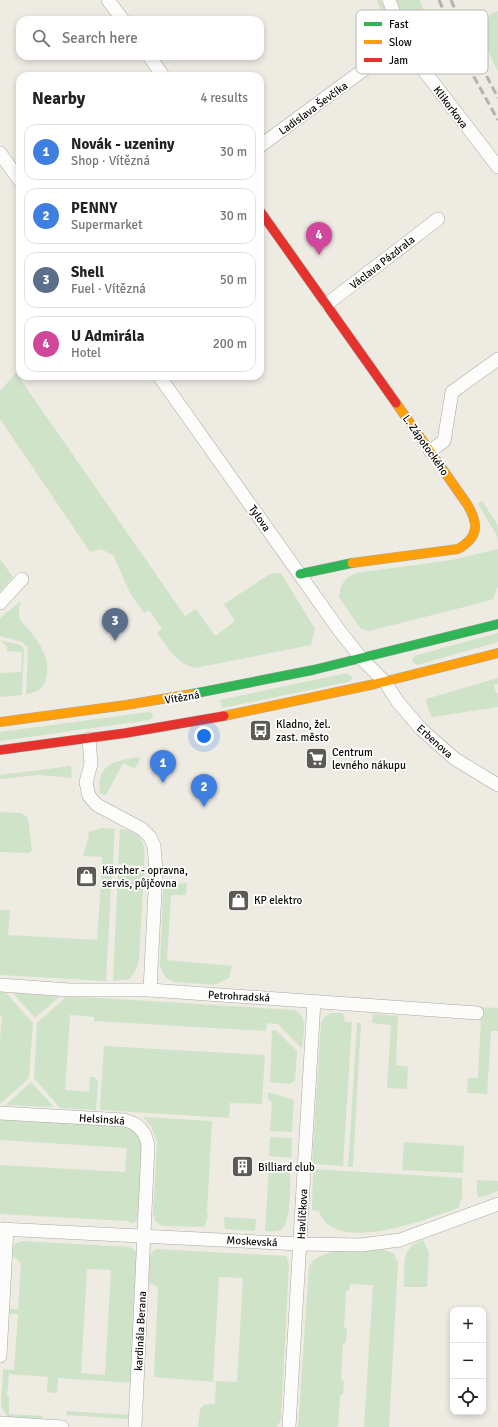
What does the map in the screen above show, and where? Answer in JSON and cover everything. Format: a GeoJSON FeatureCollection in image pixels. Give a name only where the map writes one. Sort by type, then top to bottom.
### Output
{"type":"FeatureCollection","features":[{"type":"Feature","properties":{"kind":"main road","name":"L. Zápotockého"},"geometry":{"type":"LineString","coordinates":[[264,217],[474,514],[476,522],[474,535],[465,546],[458,549],[349,563],[300,574]]}},
{"type":"Feature","properties":{"kind":"main road","name":"Vítězná"},"geometry":{"type":"LineString","coordinates":[[0,722],[90,712],[213,692],[362,660],[498,624]]}},
{"type":"Feature","properties":{"kind":"main road"},"geometry":{"type":"LineString","coordinates":[[0,750],[89,739],[216,719],[354,691],[498,654]]}},
{"type":"Feature","properties":{"kind":"street"},"geometry":{"type":"LineString","coordinates":[[108,0],[120,16]]}},
{"type":"Feature","properties":{"kind":"street","name":"Klikorkova"},"geometry":{"type":"LineString","coordinates":[[390,0],[394,10]]}},
{"type":"Feature","properties":{"kind":"street"},"geometry":{"type":"LineString","coordinates":[[152,60],[160,72]]}},
{"type":"Feature","properties":{"kind":"street","name":"Ladislava Ševčíka"},"geometry":{"type":"LineString","coordinates":[[264,143],[358,74]]}},
{"type":"Feature","properties":{"kind":"street","name":"Klikorkova"},"geometry":{"type":"LineString","coordinates":[[427,74],[498,167]]}},
{"type":"Feature","properties":{"kind":"street"},"geometry":{"type":"LineString","coordinates":[[0,153],[16,175]]}},
{"type":"Feature","properties":{"kind":"street","name":"Václava Pázdrala"},"geometry":{"type":"LineString","coordinates":[[326,304],[438,218]]}},
{"type":"Feature","properties":{"kind":"street"},"geometry":{"type":"LineString","coordinates":[[430,451],[444,440],[452,392],[498,359]]}},
{"type":"Feature","properties":{"kind":"street","name":"Tylova"},"geometry":{"type":"LineString","coordinates":[[162,380],[362,660]]}},
{"type":"Feature","properties":{"kind":"street"},"geometry":{"type":"LineString","coordinates":[[0,603],[22,579]]}},
{"type":"Feature","properties":{"kind":"street"},"geometry":{"type":"LineString","coordinates":[[362,660],[386,682]]}},
{"type":"Feature","properties":{"kind":"street","name":"Erbenova"},"geometry":{"type":"LineString","coordinates":[[386,682],[412,718],[432,740],[467,767],[498,785]]}},
{"type":"Feature","properties":{"kind":"street"},"geometry":{"type":"LineString","coordinates":[[89,739],[91,764],[86,782],[89,796],[98,805],[142,829],[150,837],[154,846],[156,871],[150,990]]}},
{"type":"Feature","properties":{"kind":"street","name":"Petrohradská"},"geometry":{"type":"LineString","coordinates":[[0,985],[70,990],[150,990],[477,1013]]}},
{"type":"Feature","properties":{"kind":"street","name":"Havlíčkova"},"geometry":{"type":"LineString","coordinates":[[289,1427],[314,1001]]}},
{"type":"Feature","properties":{"kind":"street","name":"Helsinská"},"geometry":{"type":"LineString","coordinates":[[0,1113],[124,1120],[136,1124],[145,1134],[148,1146],[144,1212],[145,1235]]}},
{"type":"Feature","properties":{"kind":"street","name":"Moskevská"},"geometry":{"type":"LineString","coordinates":[[4,1229],[300,1244],[361,1245],[400,1240],[498,1204]]}},
{"type":"Feature","properties":{"kind":"street"},"geometry":{"type":"LineString","coordinates":[[0,1356],[4,1229]]}},
{"type":"Feature","properties":{"kind":"street","name":"kardinála Berana"},"geometry":{"type":"LineString","coordinates":[[135,1427],[145,1235]]}},
{"type":"Feature","properties":{"kind":"street"},"geometry":{"type":"LineString","coordinates":[[0,1423],[62,1427]]}},
{"type":"Feature","properties":{"kind":"green space"},"geometry":{"type":"Polygon","coordinates":[[[377,0],[381,0],[385,10],[381,10],[377,0]]]}},
{"type":"Feature","properties":{"kind":"green space"},"geometry":{"type":"Polygon","coordinates":[[[395,0],[420,0],[423,10],[399,10],[395,0]]]}},
{"type":"Feature","properties":{"kind":"green space"},"geometry":{"type":"Polygon","coordinates":[[[498,11],[498,72],[488,50],[488,19],[491,14],[498,11]]]}},
{"type":"Feature","properties":{"kind":"green space"},"geometry":{"type":"Polygon","coordinates":[[[16,373],[16,380],[21,380],[185,616],[196,609],[215,636],[235,621],[224,604],[270,574],[281,573],[315,629],[311,645],[195,668],[188,666],[178,659],[157,633],[162,629],[149,610],[144,613],[130,593],[113,555],[101,549],[90,552],[0,419],[0,391],[16,373]]]}},
{"type":"Feature","properties":{"kind":"green space"},"geometry":{"type":"Polygon","coordinates":[[[482,501],[498,525],[498,542],[496,534],[478,504],[482,501]]]}},
{"type":"Feature","properties":{"kind":"green space"},"geometry":{"type":"Polygon","coordinates":[[[498,549],[498,586],[493,599],[369,631],[361,629],[339,597],[344,582],[356,573],[452,560],[498,549]]]}},
{"type":"Feature","properties":{"kind":"green space"},"geometry":{"type":"Polygon","coordinates":[[[0,559],[13,577],[0,592],[0,559]]]}},
{"type":"Feature","properties":{"kind":"green space"},"geometry":{"type":"Polygon","coordinates":[[[21,601],[19,610],[20,619],[41,647],[47,665],[46,679],[43,686],[36,692],[26,694],[28,647],[22,642],[0,636],[0,618],[21,601]]]}},
{"type":"Feature","properties":{"kind":"green space"},"geometry":{"type":"Polygon","coordinates":[[[498,633],[498,642],[417,665],[412,661],[414,656],[498,633]]]}},
{"type":"Feature","properties":{"kind":"green space"},"geometry":{"type":"Polygon","coordinates":[[[0,640],[20,645],[24,648],[22,695],[0,697],[0,673],[21,672],[22,652],[7,651],[7,647],[0,640]]]}},
{"type":"Feature","properties":{"kind":"green space"},"geometry":{"type":"Polygon","coordinates":[[[347,673],[352,677],[348,682],[222,708],[220,700],[347,673]]]}},
{"type":"Feature","properties":{"kind":"green space"},"geometry":{"type":"Polygon","coordinates":[[[498,678],[498,684],[494,685],[496,693],[498,693],[498,707],[432,717],[426,699],[498,678]]]}},
{"type":"Feature","properties":{"kind":"green space"},"geometry":{"type":"Polygon","coordinates":[[[149,712],[152,713],[153,717],[150,720],[0,741],[0,732],[149,712]]]}},
{"type":"Feature","properties":{"kind":"green space"},"geometry":{"type":"Polygon","coordinates":[[[141,757],[135,769],[123,763],[106,795],[100,793],[99,783],[101,775],[110,764],[141,757]]]}},
{"type":"Feature","properties":{"kind":"green space"},"geometry":{"type":"Polygon","coordinates":[[[71,766],[72,778],[39,775],[0,779],[0,775],[71,766]]]}},
{"type":"Feature","properties":{"kind":"green space"},"geometry":{"type":"Polygon","coordinates":[[[0,812],[21,813],[28,818],[32,850],[29,853],[0,852],[0,812]]]}},
{"type":"Feature","properties":{"kind":"green space"},"geometry":{"type":"Polygon","coordinates":[[[102,828],[115,829],[113,864],[102,864],[102,857],[83,856],[89,835],[88,832],[102,828]]]}},
{"type":"Feature","properties":{"kind":"green space"},"geometry":{"type":"Polygon","coordinates":[[[120,829],[128,830],[138,836],[143,846],[144,866],[118,864],[120,829]]]}},
{"type":"Feature","properties":{"kind":"green space"},"geometry":{"type":"Polygon","coordinates":[[[102,869],[112,870],[106,981],[0,975],[0,910],[10,910],[8,935],[97,940],[102,869]]]}},
{"type":"Feature","properties":{"kind":"green space"},"geometry":{"type":"Polygon","coordinates":[[[118,870],[144,871],[139,960],[130,979],[113,981],[118,870]]]}},
{"type":"Feature","properties":{"kind":"green space"},"geometry":{"type":"Polygon","coordinates":[[[187,883],[186,895],[171,895],[167,960],[232,966],[229,978],[214,985],[174,982],[166,978],[160,967],[163,890],[168,885],[187,883]]]}},
{"type":"Feature","properties":{"kind":"green space"},"geometry":{"type":"Polygon","coordinates":[[[0,992],[6,993],[33,1023],[29,1078],[0,1104],[0,1040],[2,1016],[0,1016],[0,992]]]}},
{"type":"Feature","properties":{"kind":"green space"},"geometry":{"type":"Polygon","coordinates":[[[13,993],[60,996],[35,1018],[13,993]]]}},
{"type":"Feature","properties":{"kind":"green space"},"geometry":{"type":"Polygon","coordinates":[[[67,996],[295,1010],[302,1017],[304,1022],[302,1049],[278,1024],[267,1023],[266,1031],[94,1021],[94,1017],[70,1015],[65,1090],[89,1092],[90,1077],[95,1077],[98,1082],[96,1110],[60,1108],[34,1078],[37,1023],[67,996]]]}},
{"type":"Feature","properties":{"kind":"green space"},"geometry":{"type":"Polygon","coordinates":[[[478,1007],[498,1008],[498,1031],[491,1031],[487,1094],[467,1093],[468,1078],[478,1078],[481,1021],[477,1020],[478,1007]]]}},
{"type":"Feature","properties":{"kind":"green space"},"geometry":{"type":"Polygon","coordinates":[[[331,1013],[343,1013],[345,1022],[352,1022],[343,1166],[312,1164],[321,1023],[325,1017],[331,1013]]]}},
{"type":"Feature","properties":{"kind":"green space"},"geometry":{"type":"Polygon","coordinates":[[[373,1014],[398,1016],[396,1065],[408,1067],[407,1089],[387,1088],[391,1025],[372,1023],[373,1014]]]}},
{"type":"Feature","properties":{"kind":"green space"},"geometry":{"type":"Polygon","coordinates":[[[357,1023],[361,1023],[353,1167],[348,1167],[357,1023]]]}},
{"type":"Feature","properties":{"kind":"green space"},"geometry":{"type":"Polygon","coordinates":[[[272,1030],[277,1031],[297,1051],[295,1081],[289,1084],[270,1082],[272,1030]]]}},
{"type":"Feature","properties":{"kind":"green space"},"geometry":{"type":"Polygon","coordinates":[[[104,1046],[265,1055],[262,1104],[230,1103],[229,1118],[100,1110],[104,1046]]]}},
{"type":"Feature","properties":{"kind":"green space"},"geometry":{"type":"Polygon","coordinates":[[[31,1082],[54,1107],[6,1105],[31,1082]]]}},
{"type":"Feature","properties":{"kind":"green space"},"geometry":{"type":"Polygon","coordinates":[[[268,1092],[294,1100],[292,1132],[270,1131],[272,1102],[268,1099],[268,1092]]]}},
{"type":"Feature","properties":{"kind":"green space"},"geometry":{"type":"Polygon","coordinates":[[[0,1117],[122,1124],[134,1129],[143,1142],[140,1216],[133,1224],[127,1221],[0,1214],[0,1165],[125,1172],[127,1148],[0,1140],[0,1117]]]}},
{"type":"Feature","properties":{"kind":"green space"},"geometry":{"type":"Polygon","coordinates":[[[143,1117],[212,1121],[207,1211],[208,1216],[204,1227],[164,1226],[157,1223],[155,1220],[153,1213],[157,1142],[151,1126],[143,1117]]]}},
{"type":"Feature","properties":{"kind":"green space"},"geometry":{"type":"Polygon","coordinates":[[[270,1137],[292,1138],[291,1158],[269,1156],[270,1137]]]}},
{"type":"Feature","properties":{"kind":"green space"},"geometry":{"type":"Polygon","coordinates":[[[404,1142],[464,1146],[463,1173],[402,1170],[404,1142]]]}},
{"type":"Feature","properties":{"kind":"green space"},"geometry":{"type":"Polygon","coordinates":[[[269,1167],[290,1169],[289,1211],[285,1226],[281,1230],[277,1231],[265,1231],[269,1167]]]}},
{"type":"Feature","properties":{"kind":"green space"},"geometry":{"type":"Polygon","coordinates":[[[313,1169],[462,1178],[462,1198],[458,1208],[405,1226],[361,1233],[342,1231],[328,1224],[319,1211],[312,1210],[313,1169]]]}},
{"type":"Feature","properties":{"kind":"green space"},"geometry":{"type":"Polygon","coordinates":[[[477,1180],[498,1181],[498,1191],[479,1198],[477,1194],[477,1180]]]}},
{"type":"Feature","properties":{"kind":"green space"},"geometry":{"type":"Polygon","coordinates":[[[224,1217],[256,1219],[255,1231],[225,1229],[224,1217]]]}},
{"type":"Feature","properties":{"kind":"green space"},"geometry":{"type":"Polygon","coordinates":[[[423,1240],[429,1253],[427,1287],[404,1287],[404,1265],[407,1252],[410,1247],[423,1240]]]}},
{"type":"Feature","properties":{"kind":"green space"},"geometry":{"type":"Polygon","coordinates":[[[22,1241],[130,1247],[139,1253],[133,1383],[58,1378],[57,1393],[47,1392],[48,1377],[9,1374],[7,1396],[9,1397],[9,1414],[44,1416],[37,1422],[8,1418],[1,1406],[3,1369],[14,1370],[18,1314],[6,1314],[6,1309],[18,1309],[21,1263],[10,1253],[15,1244],[22,1241]],[[87,1269],[81,1373],[105,1375],[111,1270],[87,1269]]]}},
{"type":"Feature","properties":{"kind":"green space"},"geometry":{"type":"Polygon","coordinates":[[[156,1249],[286,1256],[289,1264],[281,1420],[277,1427],[198,1427],[200,1409],[204,1405],[215,1404],[216,1382],[154,1377],[158,1287],[147,1282],[148,1256],[156,1249]],[[219,1277],[213,1381],[237,1382],[243,1278],[219,1277]]]}},
{"type":"Feature","properties":{"kind":"green space"},"geometry":{"type":"Polygon","coordinates":[[[385,1250],[394,1254],[398,1263],[389,1427],[364,1427],[373,1285],[350,1284],[349,1291],[346,1291],[344,1328],[347,1328],[346,1343],[343,1343],[341,1380],[344,1381],[343,1395],[340,1395],[338,1427],[298,1427],[309,1267],[322,1255],[332,1252],[385,1250]]]}},
{"type":"Feature","properties":{"kind":"green space"},"geometry":{"type":"Polygon","coordinates":[[[67,1411],[130,1415],[127,1419],[66,1415],[67,1411]]]}},
{"type":"Feature","properties":{"kind":"railway"},"geometry":{"type":"LineString","coordinates":[[439,0],[444,10]]}},
{"type":"Feature","properties":{"kind":"railway"},"geometry":{"type":"LineString","coordinates":[[451,0],[455,10]]}},
{"type":"Feature","properties":{"kind":"railway"},"geometry":{"type":"LineString","coordinates":[[473,74],[498,120]]}},
{"type":"Feature","properties":{"kind":"railway"},"geometry":{"type":"LineString","coordinates":[[486,74],[498,98]]}},
{"type":"Feature","properties":{"kind":"traffic: fast"},"geometry":{"type":"LineString","coordinates":[[300,574],[352,563]]}},
{"type":"Feature","properties":{"kind":"traffic: fast"},"geometry":{"type":"LineString","coordinates":[[192,694],[313,670],[498,624]]}},
{"type":"Feature","properties":{"kind":"traffic: slow"},"geometry":{"type":"LineString","coordinates":[[352,563],[458,549],[470,540],[475,530],[474,518],[467,504],[396,403]]}},
{"type":"Feature","properties":{"kind":"traffic: slow"},"geometry":{"type":"LineString","coordinates":[[224,716],[375,684],[498,653]]}},
{"type":"Feature","properties":{"kind":"traffic: slow"},"geometry":{"type":"LineString","coordinates":[[0,722],[126,705],[192,694]]}},
{"type":"Feature","properties":{"kind":"traffic: jam"},"geometry":{"type":"LineString","coordinates":[[264,217],[396,403]]}},
{"type":"Feature","properties":{"kind":"traffic: jam"},"geometry":{"type":"LineString","coordinates":[[0,750],[126,733],[224,716]]}},
{"type":"Feature","properties":{"kind":"place","name":"U Admirála"},"geometry":{"type":"Point","coordinates":[319,255]}},
{"type":"Feature","properties":{"kind":"place","name":"Shell"},"geometry":{"type":"Point","coordinates":[115,641]}},
{"type":"Feature","properties":{"kind":"place","name":"Kladno, žel. zast. město"},"geometry":{"type":"Point","coordinates":[261,730]}},
{"type":"Feature","properties":{"kind":"place","name":"Centrum levného nákupu"},"geometry":{"type":"Point","coordinates":[316,758]}},
{"type":"Feature","properties":{"kind":"place","name":"Novák - uzeniny"},"geometry":{"type":"Point","coordinates":[163,783]}},
{"type":"Feature","properties":{"kind":"place","name":"PENNY"},"geometry":{"type":"Point","coordinates":[204,807]}},
{"type":"Feature","properties":{"kind":"place","name":"Kärcher - opravna, servis, půjčovna"},"geometry":{"type":"Point","coordinates":[87,876]}},
{"type":"Feature","properties":{"kind":"place","name":"KP elektro"},"geometry":{"type":"Point","coordinates":[239,900]}},
{"type":"Feature","properties":{"kind":"place","name":"Billiard club"},"geometry":{"type":"Point","coordinates":[242,1167]}}]}
